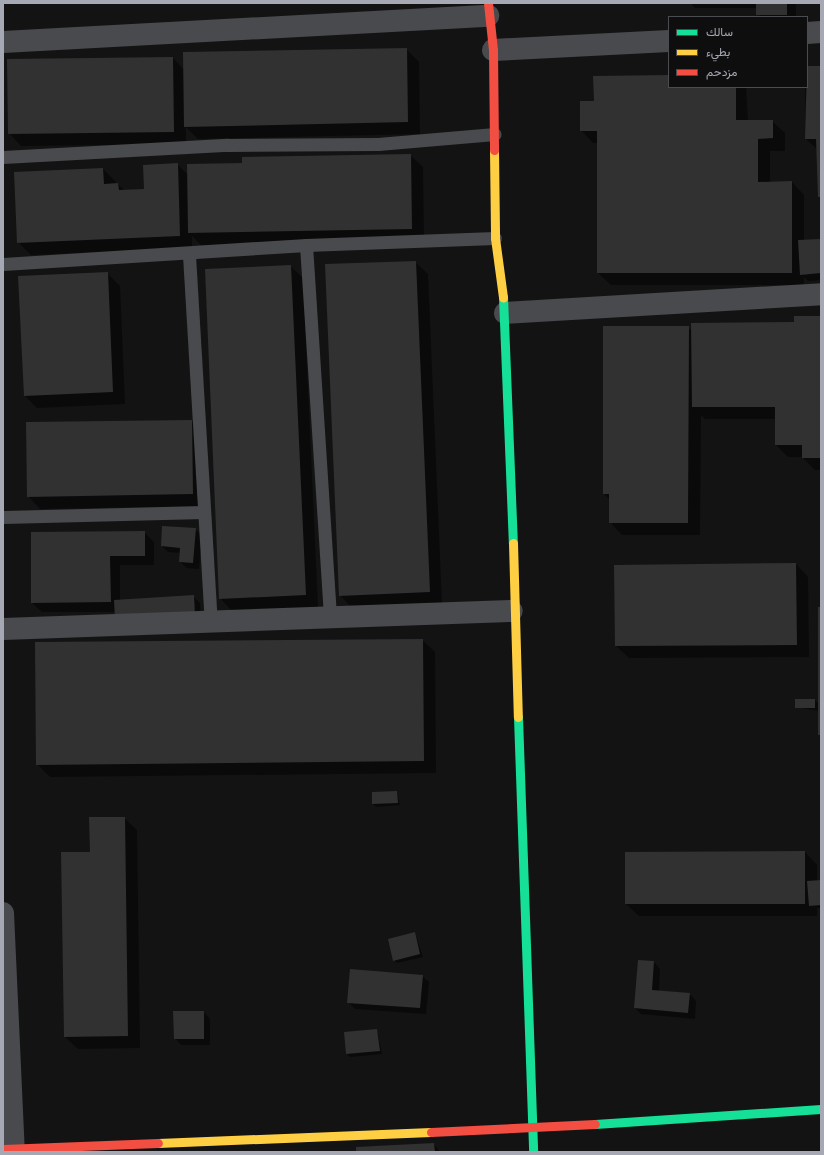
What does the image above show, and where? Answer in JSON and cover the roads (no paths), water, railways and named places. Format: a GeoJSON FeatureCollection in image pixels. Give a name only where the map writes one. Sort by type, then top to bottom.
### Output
{"type":"FeatureCollection","features":[{"type":"Feature","properties":{"kind":"street"},"geometry":{"type":"LineString","coordinates":[[3,42],[488,9],[493,50],[495,238],[505,313],[512,611],[533,1152]]}},
{"type":"Feature","properties":{"kind":"street"},"geometry":{"type":"LineString","coordinates":[[808,33],[821,32]]}},
{"type":"Feature","properties":{"kind":"street"},"geometry":{"type":"LineString","coordinates":[[493,50],[668,41]]}},
{"type":"Feature","properties":{"kind":"street"},"geometry":{"type":"LineString","coordinates":[[505,313],[821,294]]}},
{"type":"Feature","properties":{"kind":"street"},"geometry":{"type":"LineString","coordinates":[[3,629],[211,623],[512,611]]}},
{"type":"Feature","properties":{"kind":"street"},"geometry":{"type":"LineString","coordinates":[[3,913],[10,1150],[532,1128],[821,1109]]}},
{"type":"Feature","properties":{"kind":"lane"},"geometry":{"type":"LineString","coordinates":[[3,157],[228,145],[378,144],[495,134]]}},
{"type":"Feature","properties":{"kind":"lane"},"geometry":{"type":"LineString","coordinates":[[3,264],[189,255],[306,245],[495,238]]}},
{"type":"Feature","properties":{"kind":"lane"},"geometry":{"type":"LineString","coordinates":[[306,245],[330,618]]}},
{"type":"Feature","properties":{"kind":"lane"},"geometry":{"type":"LineString","coordinates":[[189,255],[211,623]]}},
{"type":"Feature","properties":{"kind":"lane"},"geometry":{"type":"LineString","coordinates":[[3,517],[204,512]]}}]}
